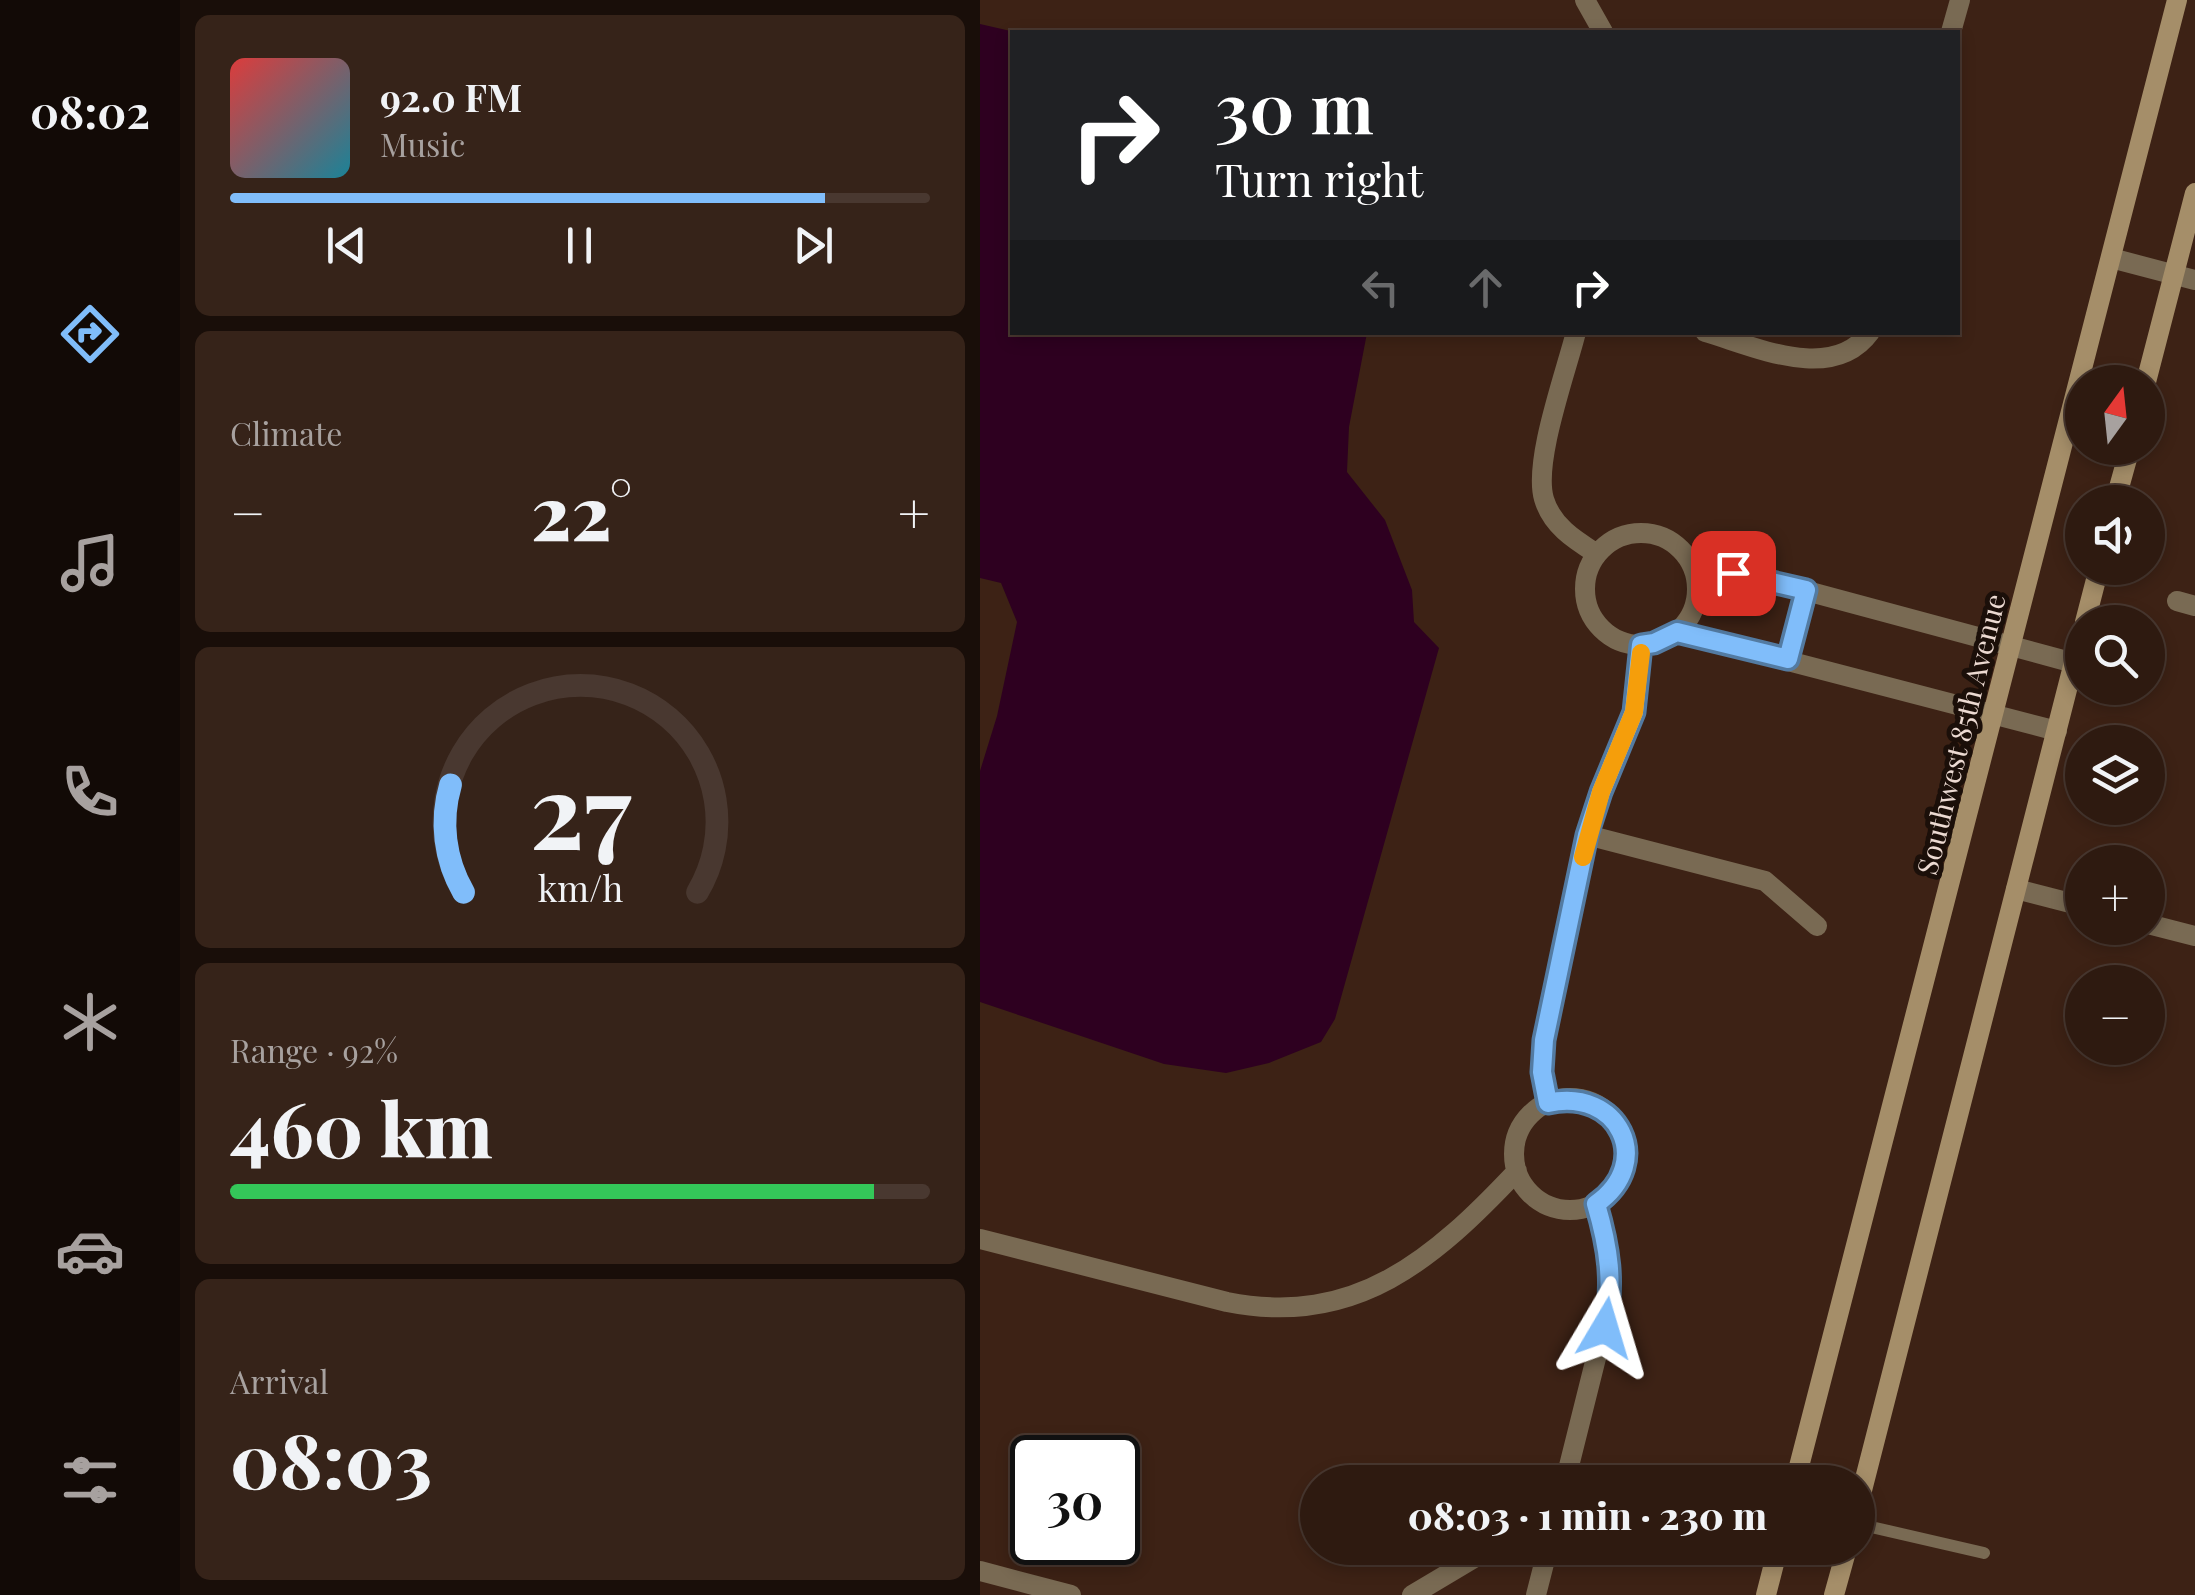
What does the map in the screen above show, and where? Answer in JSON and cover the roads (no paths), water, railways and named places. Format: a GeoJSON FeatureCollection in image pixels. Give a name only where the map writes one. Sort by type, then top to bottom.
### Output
{"type":"FeatureCollection","features":[{"type":"Feature","properties":{"kind":"street"},"geometry":{"type":"LineString","coordinates":[[1585,0],[1601,30]]}},
{"type":"Feature","properties":{"kind":"street"},"geometry":{"type":"LineString","coordinates":[[1952,30],[1960,0]]}},
{"type":"Feature","properties":{"kind":"street","name":"Southwest 85th Avenue"},"geometry":{"type":"LineString","coordinates":[[1799,1465],[2177,0]]}},
{"type":"Feature","properties":{"kind":"street"},"geometry":{"type":"LineString","coordinates":[[2152,365],[2184,277],[2195,192]]}},
{"type":"Feature","properties":{"kind":"street"},"geometry":{"type":"LineString","coordinates":[[2111,258],[2184,277]]}},
{"type":"Feature","properties":{"kind":"street"},"geometry":{"type":"LineString","coordinates":[[1575,335],[1544,458],[1542,488],[1552,516],[1564,531],[1597,554]]}},
{"type":"Feature","properties":{"kind":"street"},"geometry":{"type":"LineString","coordinates":[[1716,335],[1812,359],[1850,352],[1868,335]]}},
{"type":"Feature","properties":{"kind":"street"},"geometry":{"type":"LineString","coordinates":[[1640,533],[1672,542],[1693,566],[1698,590],[1686,624],[1654,643],[1629,644],[1606,633],[1590,613],[1586,577],[1597,554],[1624,536],[1640,533]]}},
{"type":"Feature","properties":{"kind":"street"},"geometry":{"type":"LineString","coordinates":[[1693,566],[1806,590],[2065,660]]}},
{"type":"Feature","properties":{"kind":"street"},"geometry":{"type":"LineString","coordinates":[[1677,632],[2057,730]]}},
{"type":"Feature","properties":{"kind":"street"},"geometry":{"type":"LineString","coordinates":[[1548,1103],[1542,1055],[1587,835],[1634,712],[1641,645]]}},
{"type":"Feature","properties":{"kind":"street"},"geometry":{"type":"LineString","coordinates":[[1868,1465],[2065,698]]}},
{"type":"Feature","properties":{"kind":"street"},"geometry":{"type":"LineString","coordinates":[[1587,835],[1765,881],[1817,926]]}},
{"type":"Feature","properties":{"kind":"street"},"geometry":{"type":"LineString","coordinates":[[2016,889],[2065,902]]}},
{"type":"Feature","properties":{"kind":"street"},"geometry":{"type":"LineString","coordinates":[[2165,928],[2195,936]]}},
{"type":"Feature","properties":{"kind":"street"},"geometry":{"type":"LineString","coordinates":[[1580,1100],[1594,1104],[1617,1124],[1624,1138],[1624,1169],[1608,1195],[1596,1204],[1580,1210],[1548,1206],[1524,1186],[1516,1171],[1515,1144],[1520,1131],[1527,1119],[1548,1103],[1580,1100]]}},
{"type":"Feature","properties":{"kind":"street"},"geometry":{"type":"LineString","coordinates":[[980,1239],[1227,1302],[1251,1307],[1297,1307],[1362,1292],[1413,1266],[1465,1226],[1516,1171]]}},
{"type":"Feature","properties":{"kind":"street"},"geometry":{"type":"LineString","coordinates":[[1569,1465],[1610,1302],[1610,1260],[1596,1204]]}},
{"type":"Feature","properties":{"kind":"street"},"geometry":{"type":"LineString","coordinates":[[1412,1595],[1462,1565]]}},
{"type":"Feature","properties":{"kind":"street"},"geometry":{"type":"LineString","coordinates":[[1536,1595],[1544,1565]]}},
{"type":"Feature","properties":{"kind":"street"},"geometry":{"type":"LineString","coordinates":[[1766,1595],[1774,1565]]}},
{"type":"Feature","properties":{"kind":"street"},"geometry":{"type":"LineString","coordinates":[[1834,1595],[1842,1565]]}},
{"type":"Feature","properties":{"kind":"street"},"geometry":{"type":"LineString","coordinates":[[980,1571],[1071,1595]]}},
{"type":"Feature","properties":{"kind":"lane"},"geometry":{"type":"LineString","coordinates":[[1788,659],[1806,590]]}},
{"type":"Feature","properties":{"kind":"lane"},"geometry":{"type":"LineString","coordinates":[[1875,1528],[1984,1553]]}}]}
